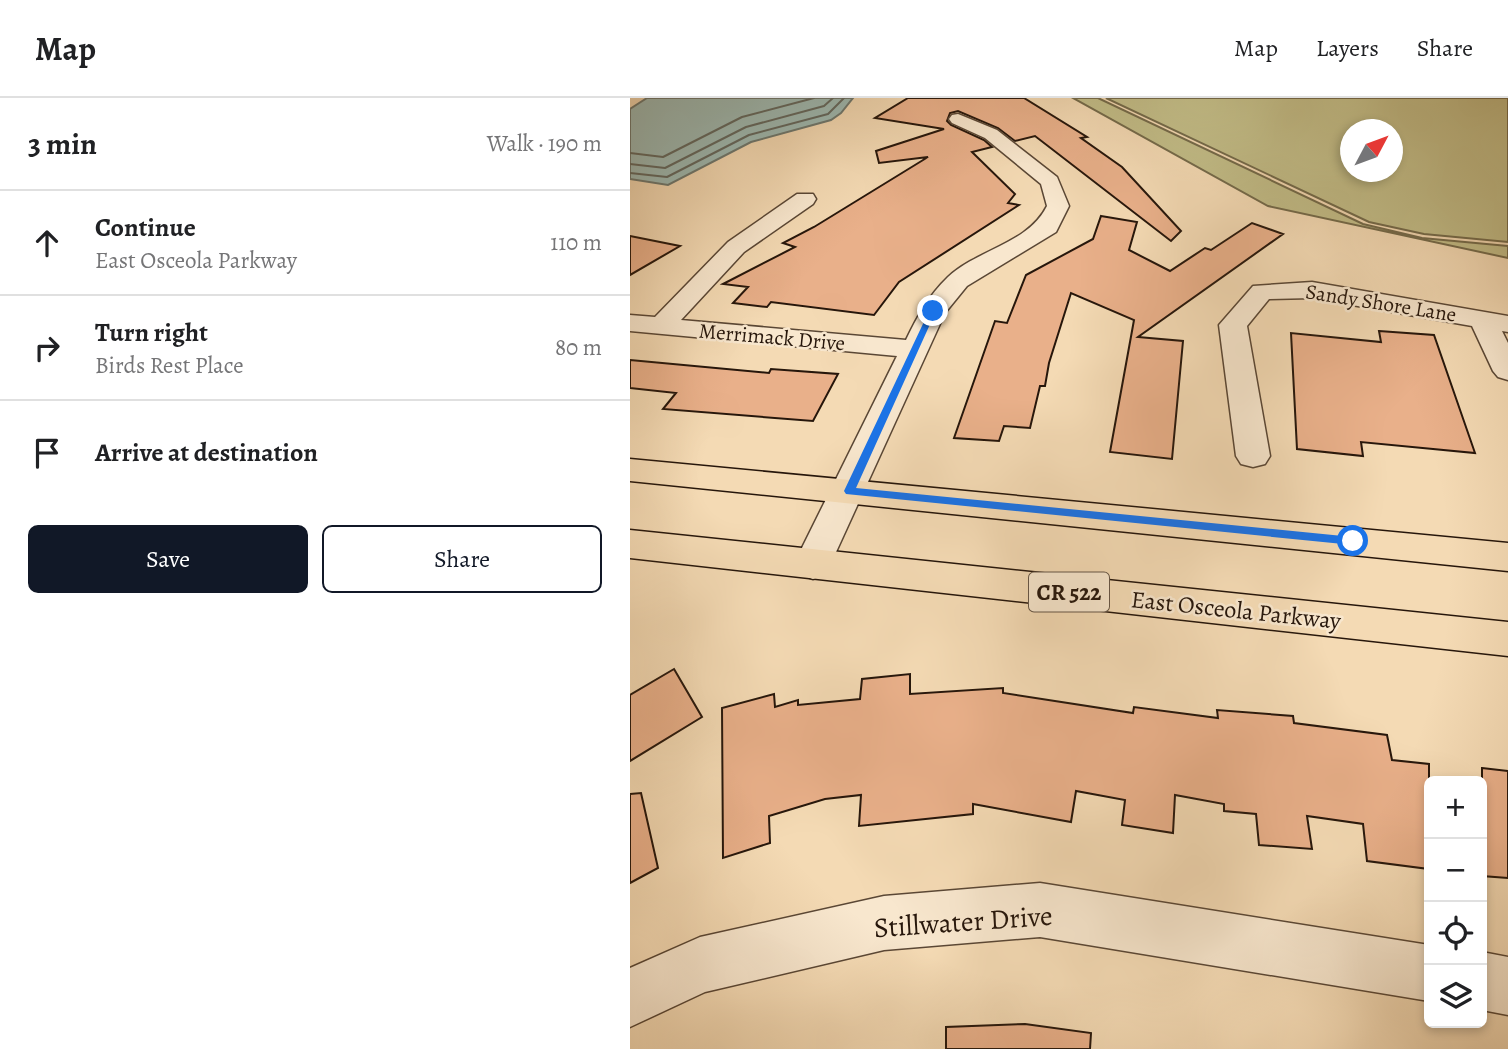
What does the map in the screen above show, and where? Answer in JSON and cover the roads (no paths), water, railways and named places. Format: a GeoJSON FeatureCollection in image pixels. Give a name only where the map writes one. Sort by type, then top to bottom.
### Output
{"type":"FeatureCollection","features":[{"type":"Feature","properties":{"kind":"main road"},"geometry":{"type":"LineString","coordinates":[[630,470],[1508,557]]}},
{"type":"Feature","properties":{"kind":"main road","name":"East Osceola Parkway"},"geometry":{"type":"LineString","coordinates":[[630,544],[1508,639]]}},
{"type":"Feature","properties":{"kind":"street"},"geometry":{"type":"LineString","coordinates":[[813,564],[933,311],[958,281],[1048,227],[1058,206],[1051,181],[991,134],[958,119]]}},
{"type":"Feature","properties":{"kind":"street"},"geometry":{"type":"LineString","coordinates":[[661,327],[689,294],[736,247],[805,199]]}},
{"type":"Feature","properties":{"kind":"street","name":"Sandy Shore Lane"},"geometry":{"type":"LineString","coordinates":[[1253,456],[1233,325],[1262,291],[1312,290],[1495,322]]}},
{"type":"Feature","properties":{"kind":"street"},"geometry":{"type":"LineString","coordinates":[[1495,322],[1508,371]]}},
{"type":"Feature","properties":{"kind":"street","name":"Merrimack Drive"},"geometry":{"type":"LineString","coordinates":[[630,323],[915,349]]}},
{"type":"Feature","properties":{"kind":"street","name":"Stillwater Drive"},"geometry":{"type":"LineString","coordinates":[[630,998],[700,965],[884,923],[1040,910],[1424,972]]}},
{"type":"Feature","properties":{"kind":"street"},"geometry":{"type":"LineString","coordinates":[[1487,982],[1508,986]]}},
{"type":"Feature","properties":{"kind":"water"},"geometry":{"type":"Polygon","coordinates":[[[647,98],[853,98],[841,113],[831,120],[751,142],[668,185],[630,179],[630,109],[647,98]]]}}]}
